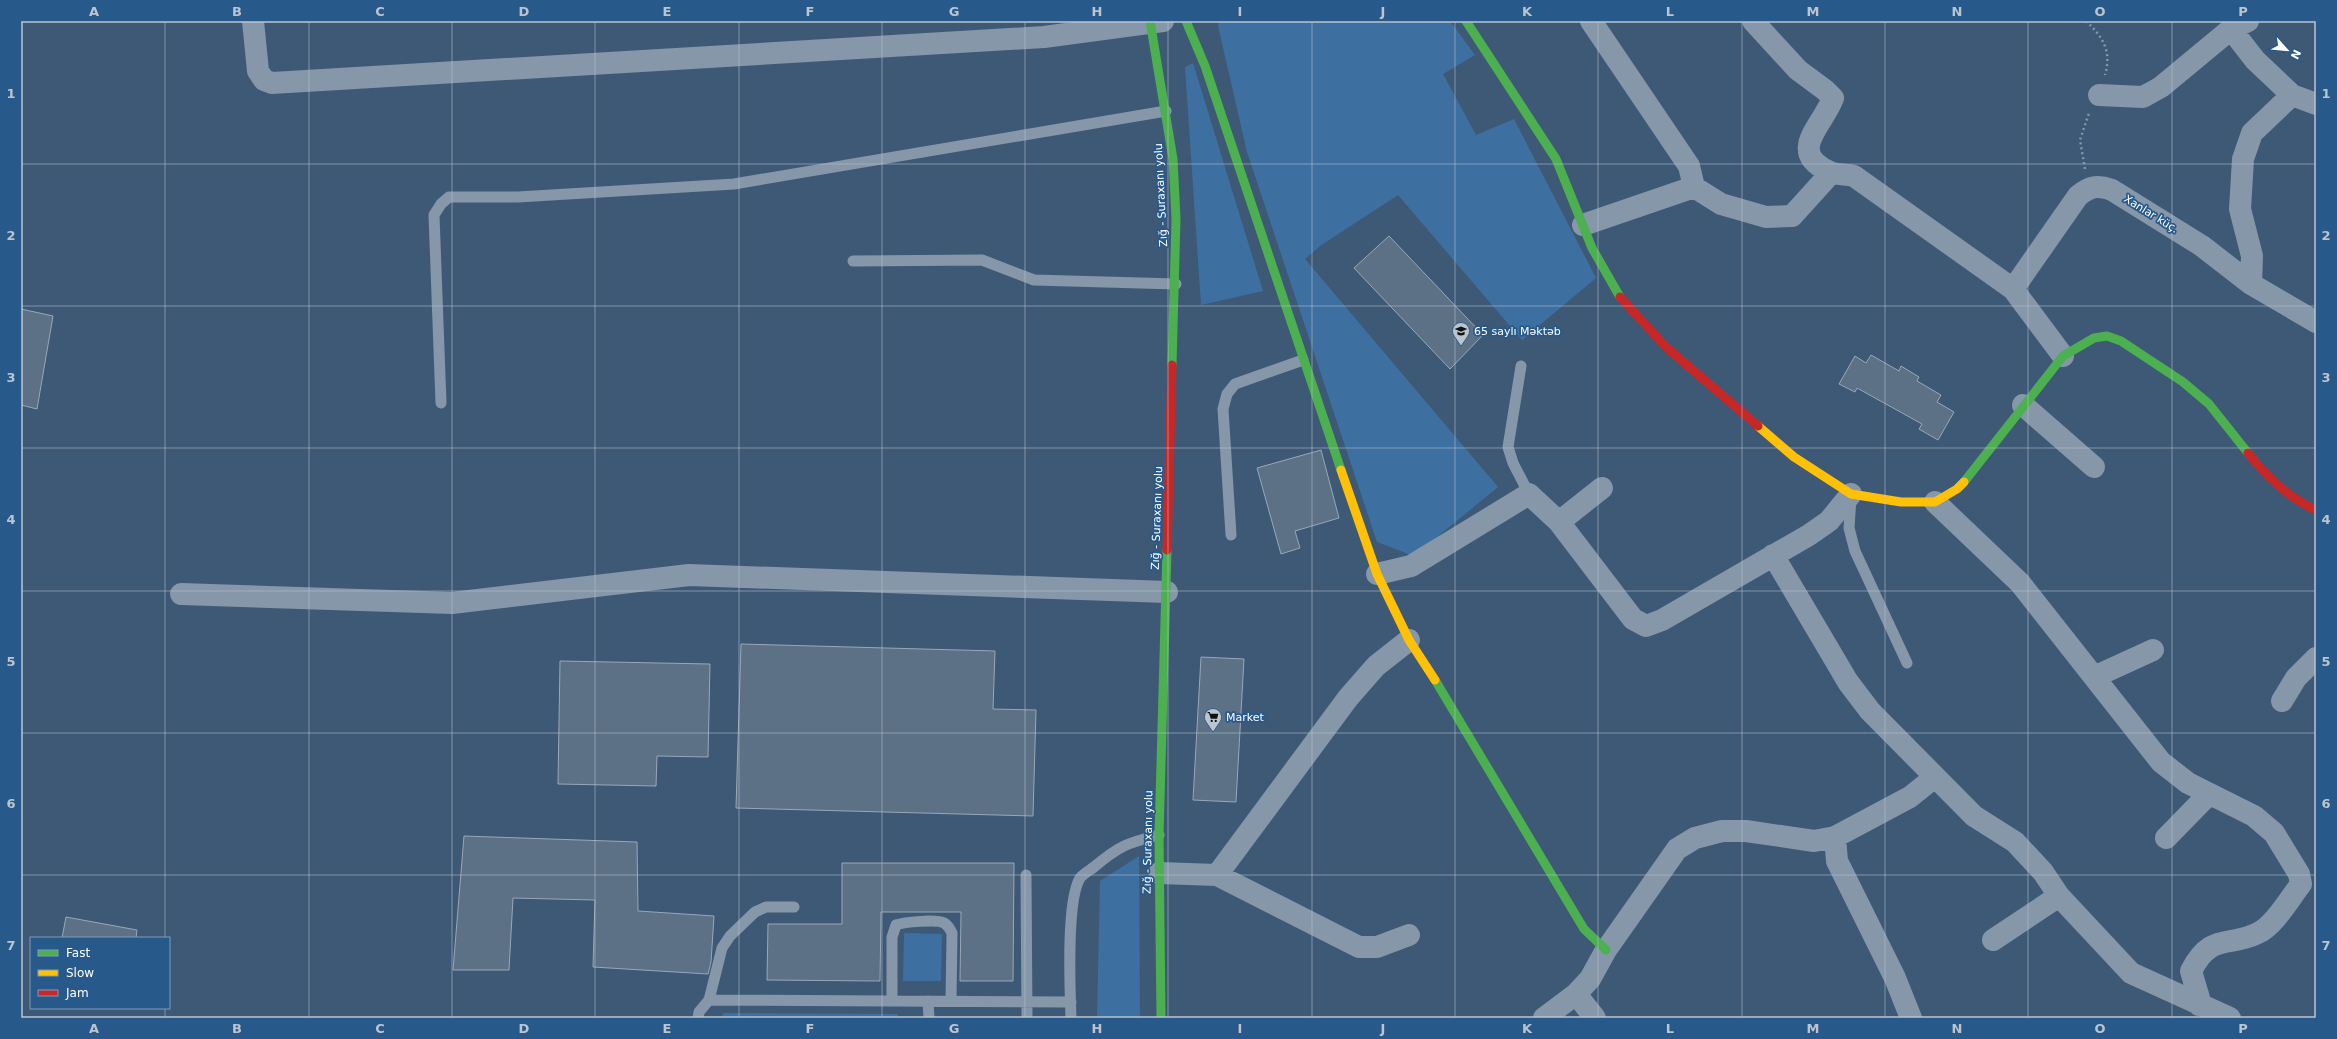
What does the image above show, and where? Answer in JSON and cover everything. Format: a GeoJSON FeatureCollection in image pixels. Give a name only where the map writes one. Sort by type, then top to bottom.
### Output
{"type":"FeatureCollection","features":[{"type":"Feature","properties":{"kind":"street"},"geometry":{"type":"LineString","coordinates":[[253,21],[258,71],[264,80],[272,83],[1044,37],[1155,22]]}},
{"type":"Feature","properties":{"kind":"street"},"geometry":{"type":"LineString","coordinates":[[1186,21],[1205,66],[1303,360],[1377,574],[1409,640],[1463,724],[1584,929],[1606,950]]}},
{"type":"Feature","properties":{"kind":"street"},"geometry":{"type":"LineString","coordinates":[[1466,21],[1556,159],[1592,248],[1620,297],[1666,347],[1794,457],[1851,494],[1872,499],[1901,502],[1935,502],[1957,489],[1976,469],[2023,405],[2064,356],[2094,338],[2107,336],[2121,341],[2184,382],[2209,404],[2265,474],[2299,503],[2316,510]]}},
{"type":"Feature","properties":{"kind":"street"},"geometry":{"type":"LineString","coordinates":[[1591,21],[1689,166],[1694,187],[1722,204],[1766,217],[1792,216],[1831,173]]}},
{"type":"Feature","properties":{"kind":"street"},"geometry":{"type":"LineString","coordinates":[[1753,21],[1798,70],[1825,90],[1833,98],[1828,113],[1808,142],[1807,153],[1813,161],[1831,173],[1844,173],[1854,176],[2013,289],[2064,356]]}},
{"type":"Feature","properties":{"kind":"street","name":"Zığ - Suraxanı yolu"},"geometry":{"type":"LineString","coordinates":[[1155,22],[1173,159],[1176,219],[1176,284],[1159,835],[1161,1018]]}},
{"type":"Feature","properties":{"kind":"street"},"geometry":{"type":"LineString","coordinates":[[2100,95],[2143,97],[2161,86],[2240,25],[2255,60],[2292,95],[2316,104]]}},
{"type":"Feature","properties":{"kind":"street"},"geometry":{"type":"LineString","coordinates":[[2251,284],[2252,256],[2240,209],[2243,159],[2252,134],[2292,95]]}},
{"type":"Feature","properties":{"kind":"street","name":"Xanlar küç."},"geometry":{"type":"LineString","coordinates":[[2013,289],[2078,196],[2088,187],[2101,186],[2112,190],[2202,246],[2251,284],[2316,322]]}},
{"type":"Feature","properties":{"kind":"street"},"geometry":{"type":"LineString","coordinates":[[1583,226],[1694,187]]}},
{"type":"Feature","properties":{"kind":"street"},"geometry":{"type":"LineString","coordinates":[[2023,405],[2094,467]]}},
{"type":"Feature","properties":{"kind":"street"},"geometry":{"type":"LineString","coordinates":[[1559,522],[1602,488]]}},
{"type":"Feature","properties":{"kind":"street"},"geometry":{"type":"LineString","coordinates":[[1377,574],[1411,566],[1529,494],[1559,522],[1633,619],[1646,626],[1662,620],[1809,535],[1829,521],[1851,494]]}},
{"type":"Feature","properties":{"kind":"street"},"geometry":{"type":"LineString","coordinates":[[1935,502],[2020,584],[2161,762],[2188,783],[2254,816],[2274,833],[2299,874],[2301,884],[2268,926],[2258,934],[2212,945],[2196,960],[2191,970],[2199,998],[2199,1005]]}},
{"type":"Feature","properties":{"kind":"street"},"geometry":{"type":"LineString","coordinates":[[1773,555],[1848,682],[1865,705],[1935,777],[1974,816],[2015,842],[2043,872],[2059,896],[2131,973],[2230,1018]]}},
{"type":"Feature","properties":{"kind":"street"},"geometry":{"type":"LineString","coordinates":[[182,594],[452,603],[689,575],[1167,592]]}},
{"type":"Feature","properties":{"kind":"street"},"geometry":{"type":"LineString","coordinates":[[1217,875],[1348,698],[1376,666],[1409,640]]}},
{"type":"Feature","properties":{"kind":"street"},"geometry":{"type":"LineString","coordinates":[[2094,677],[2153,650]]}},
{"type":"Feature","properties":{"kind":"street"},"geometry":{"type":"LineString","coordinates":[[2282,701],[2296,678],[2316,658]]}},
{"type":"Feature","properties":{"kind":"street"},"geometry":{"type":"LineString","coordinates":[[1544,1018],[1576,994],[1590,979],[1606,950],[1677,849],[1695,838],[1722,831],[1746,831],[1814,840],[1835,837],[1910,797],[1935,777]]}},
{"type":"Feature","properties":{"kind":"street"},"geometry":{"type":"LineString","coordinates":[[2166,838],[2209,794]]}},
{"type":"Feature","properties":{"kind":"street"},"geometry":{"type":"LineString","coordinates":[[1835,837],[1837,861],[1895,978],[1911,1018]]}},
{"type":"Feature","properties":{"kind":"street"},"geometry":{"type":"LineString","coordinates":[[1159,873],[1217,875],[1359,947],[1377,947],[1410,935]]}},
{"type":"Feature","properties":{"kind":"street"},"geometry":{"type":"LineString","coordinates":[[1993,940],[2059,896]]}},
{"type":"Feature","properties":{"kind":"street"},"geometry":{"type":"LineString","coordinates":[[1576,994],[1595,1018]]}},
{"type":"Feature","properties":{"kind":"lane"},"geometry":{"type":"LineString","coordinates":[[441,403],[434,215],[441,204],[449,197],[518,197],[734,184],[1166,111]]}},
{"type":"Feature","properties":{"kind":"lane"},"geometry":{"type":"LineString","coordinates":[[853,261],[982,260],[1034,280],[1176,284]]}},
{"type":"Feature","properties":{"kind":"lane"},"geometry":{"type":"LineString","coordinates":[[1231,535],[1224,409],[1227,394],[1235,384],[1303,360]]}},
{"type":"Feature","properties":{"kind":"lane"},"geometry":{"type":"LineString","coordinates":[[1521,366],[1508,447],[1513,463],[1529,494]]}},
{"type":"Feature","properties":{"kind":"lane"},"geometry":{"type":"LineString","coordinates":[[1851,494],[1850,528],[1855,551],[1907,663]]}},
{"type":"Feature","properties":{"kind":"lane"},"geometry":{"type":"LineString","coordinates":[[1071,1018],[1072,909],[1075,890],[1080,877],[1116,848],[1130,842],[1159,835]]}},
{"type":"Feature","properties":{"kind":"lane"},"geometry":{"type":"LineString","coordinates":[[1026,876],[1027,1018]]}},
{"type":"Feature","properties":{"kind":"lane"},"geometry":{"type":"LineString","coordinates":[[698,1018],[700,1012],[709,1000],[722,948],[730,936],[755,912],[766,907],[794,907]]}},
{"type":"Feature","properties":{"kind":"lane"},"geometry":{"type":"LineString","coordinates":[[892,1001],[892,937],[896,925],[902,922],[940,922],[949,928],[952,933],[950,1001]]}},
{"type":"Feature","properties":{"kind":"lane"},"geometry":{"type":"LineString","coordinates":[[709,1000],[1071,1002]]}},
{"type":"Feature","properties":{"kind":"lane"},"geometry":{"type":"LineString","coordinates":[[928,1001],[929,1018]]}},
{"type":"Feature","properties":{"kind":"shaded area"},"geometry":{"type":"Polygon","coordinates":[[[1219,21],[1450,21],[1475,55],[1443,74],[1476,135],[1514,119],[1596,278],[1522,340],[1398,195],[1320,246],[1305,259],[1498,487],[1414,556],[1377,542],[1247,152],[1218,26],[1219,21]]]}},
{"type":"Feature","properties":{"kind":"shaded area"},"geometry":{"type":"Polygon","coordinates":[[[1193,63],[1263,291],[1201,305],[1185,67],[1193,63]]]}},
{"type":"Feature","properties":{"kind":"shaded area"},"geometry":{"type":"Polygon","coordinates":[[[1139,856],[1140,1018],[1097,1018],[1100,881],[1139,856]]]}},
{"type":"Feature","properties":{"kind":"shaded area"},"geometry":{"type":"Polygon","coordinates":[[[904,933],[942,934],[941,981],[903,981],[904,933]]]}},
{"type":"Feature","properties":{"kind":"shaded area"},"geometry":{"type":"Polygon","coordinates":[[[723,1013],[898,1014],[898,1018],[722,1018],[723,1013]]]}},
{"type":"Feature","properties":{"kind":"building"},"geometry":{"type":"Polygon","coordinates":[[[1389,236],[1483,335],[1450,369],[1354,268],[1389,236]]]}},
{"type":"Feature","properties":{"kind":"building"},"geometry":{"type":"Polygon","coordinates":[[[21,309],[53,316],[37,409],[21,405],[21,309]]]}},
{"type":"Feature","properties":{"kind":"building"},"geometry":{"type":"Polygon","coordinates":[[[1871,355],[1899,371],[1901,366],[1919,377],[1917,381],[1941,395],[1937,402],[1954,412],[1938,440],[1919,429],[1922,424],[1857,388],[1855,392],[1839,384],[1855,356],[1866,363],[1871,355]]]}},
{"type":"Feature","properties":{"kind":"building"},"geometry":{"type":"Polygon","coordinates":[[[1321,450],[1339,518],[1295,531],[1300,548],[1281,554],[1257,468],[1321,450]]]}},
{"type":"Feature","properties":{"kind":"building"},"geometry":{"type":"Polygon","coordinates":[[[741,644],[995,651],[993,709],[1036,710],[1033,816],[736,808],[741,644]]]}},
{"type":"Feature","properties":{"kind":"building"},"geometry":{"type":"Polygon","coordinates":[[[1201,657],[1244,659],[1236,802],[1193,800],[1201,657]]]}},
{"type":"Feature","properties":{"kind":"building"},"geometry":{"type":"Polygon","coordinates":[[[560,661],[710,664],[708,757],[657,756],[656,786],[558,784],[560,661]]]}},
{"type":"Feature","properties":{"kind":"building"},"geometry":{"type":"Polygon","coordinates":[[[464,836],[637,842],[638,911],[714,916],[711,962],[708,974],[593,967],[595,900],[513,898],[509,970],[453,970],[464,836]]]}},
{"type":"Feature","properties":{"kind":"building"},"geometry":{"type":"Polygon","coordinates":[[[842,863],[1014,863],[1013,981],[960,981],[961,912],[881,912],[880,981],[767,980],[768,924],[842,924],[842,863]]]}},
{"type":"Feature","properties":{"kind":"building"},"geometry":{"type":"Polygon","coordinates":[[[66,917],[137,930],[136,937],[62,937],[66,917]]]}},
{"type":"Feature","properties":{"kind":"traffic: fast"},"geometry":{"type":"LineString","coordinates":[[1150,21],[1173,159],[1176,219],[1172,365]]}},
{"type":"Feature","properties":{"kind":"traffic: fast"},"geometry":{"type":"LineString","coordinates":[[1186,21],[1205,66],[1341,470]]}},
{"type":"Feature","properties":{"kind":"traffic: fast"},"geometry":{"type":"LineString","coordinates":[[1466,21],[1556,159],[1592,248],[1620,297]]}},
{"type":"Feature","properties":{"kind":"traffic: fast"},"geometry":{"type":"LineString","coordinates":[[1964,482],[2063,356],[2094,338],[2107,336],[2121,341],[2183,382],[2209,404],[2248,453]]}},
{"type":"Feature","properties":{"kind":"traffic: fast"},"geometry":{"type":"LineString","coordinates":[[1161,1018],[1159,835],[1167,550]]}},
{"type":"Feature","properties":{"kind":"traffic: fast"},"geometry":{"type":"LineString","coordinates":[[1435,680],[1584,929],[1606,950]]}},
{"type":"Feature","properties":{"kind":"traffic: slow"},"geometry":{"type":"LineString","coordinates":[[1758,426],[1794,457],[1851,494],[1901,502],[1935,502],[1957,489],[1964,482]]}},
{"type":"Feature","properties":{"kind":"traffic: slow"},"geometry":{"type":"LineString","coordinates":[[1341,470],[1377,574],[1409,640],[1435,680]]}},
{"type":"Feature","properties":{"kind":"traffic: jam"},"geometry":{"type":"LineString","coordinates":[[1620,297],[1666,347],[1758,426]]}},
{"type":"Feature","properties":{"kind":"traffic: jam"},"geometry":{"type":"LineString","coordinates":[[1167,550],[1172,365]]}},
{"type":"Feature","properties":{"kind":"traffic: jam"},"geometry":{"type":"LineString","coordinates":[[2248,453],[2270,478],[2287,493],[2316,510]]}},
{"type":"Feature","properties":{"kind":"place","name":"65 saylı Məktəb"},"geometry":{"type":"Point","coordinates":[1461,346]}},
{"type":"Feature","properties":{"kind":"place","name":"Market"},"geometry":{"type":"Point","coordinates":[1213,732]}}]}
